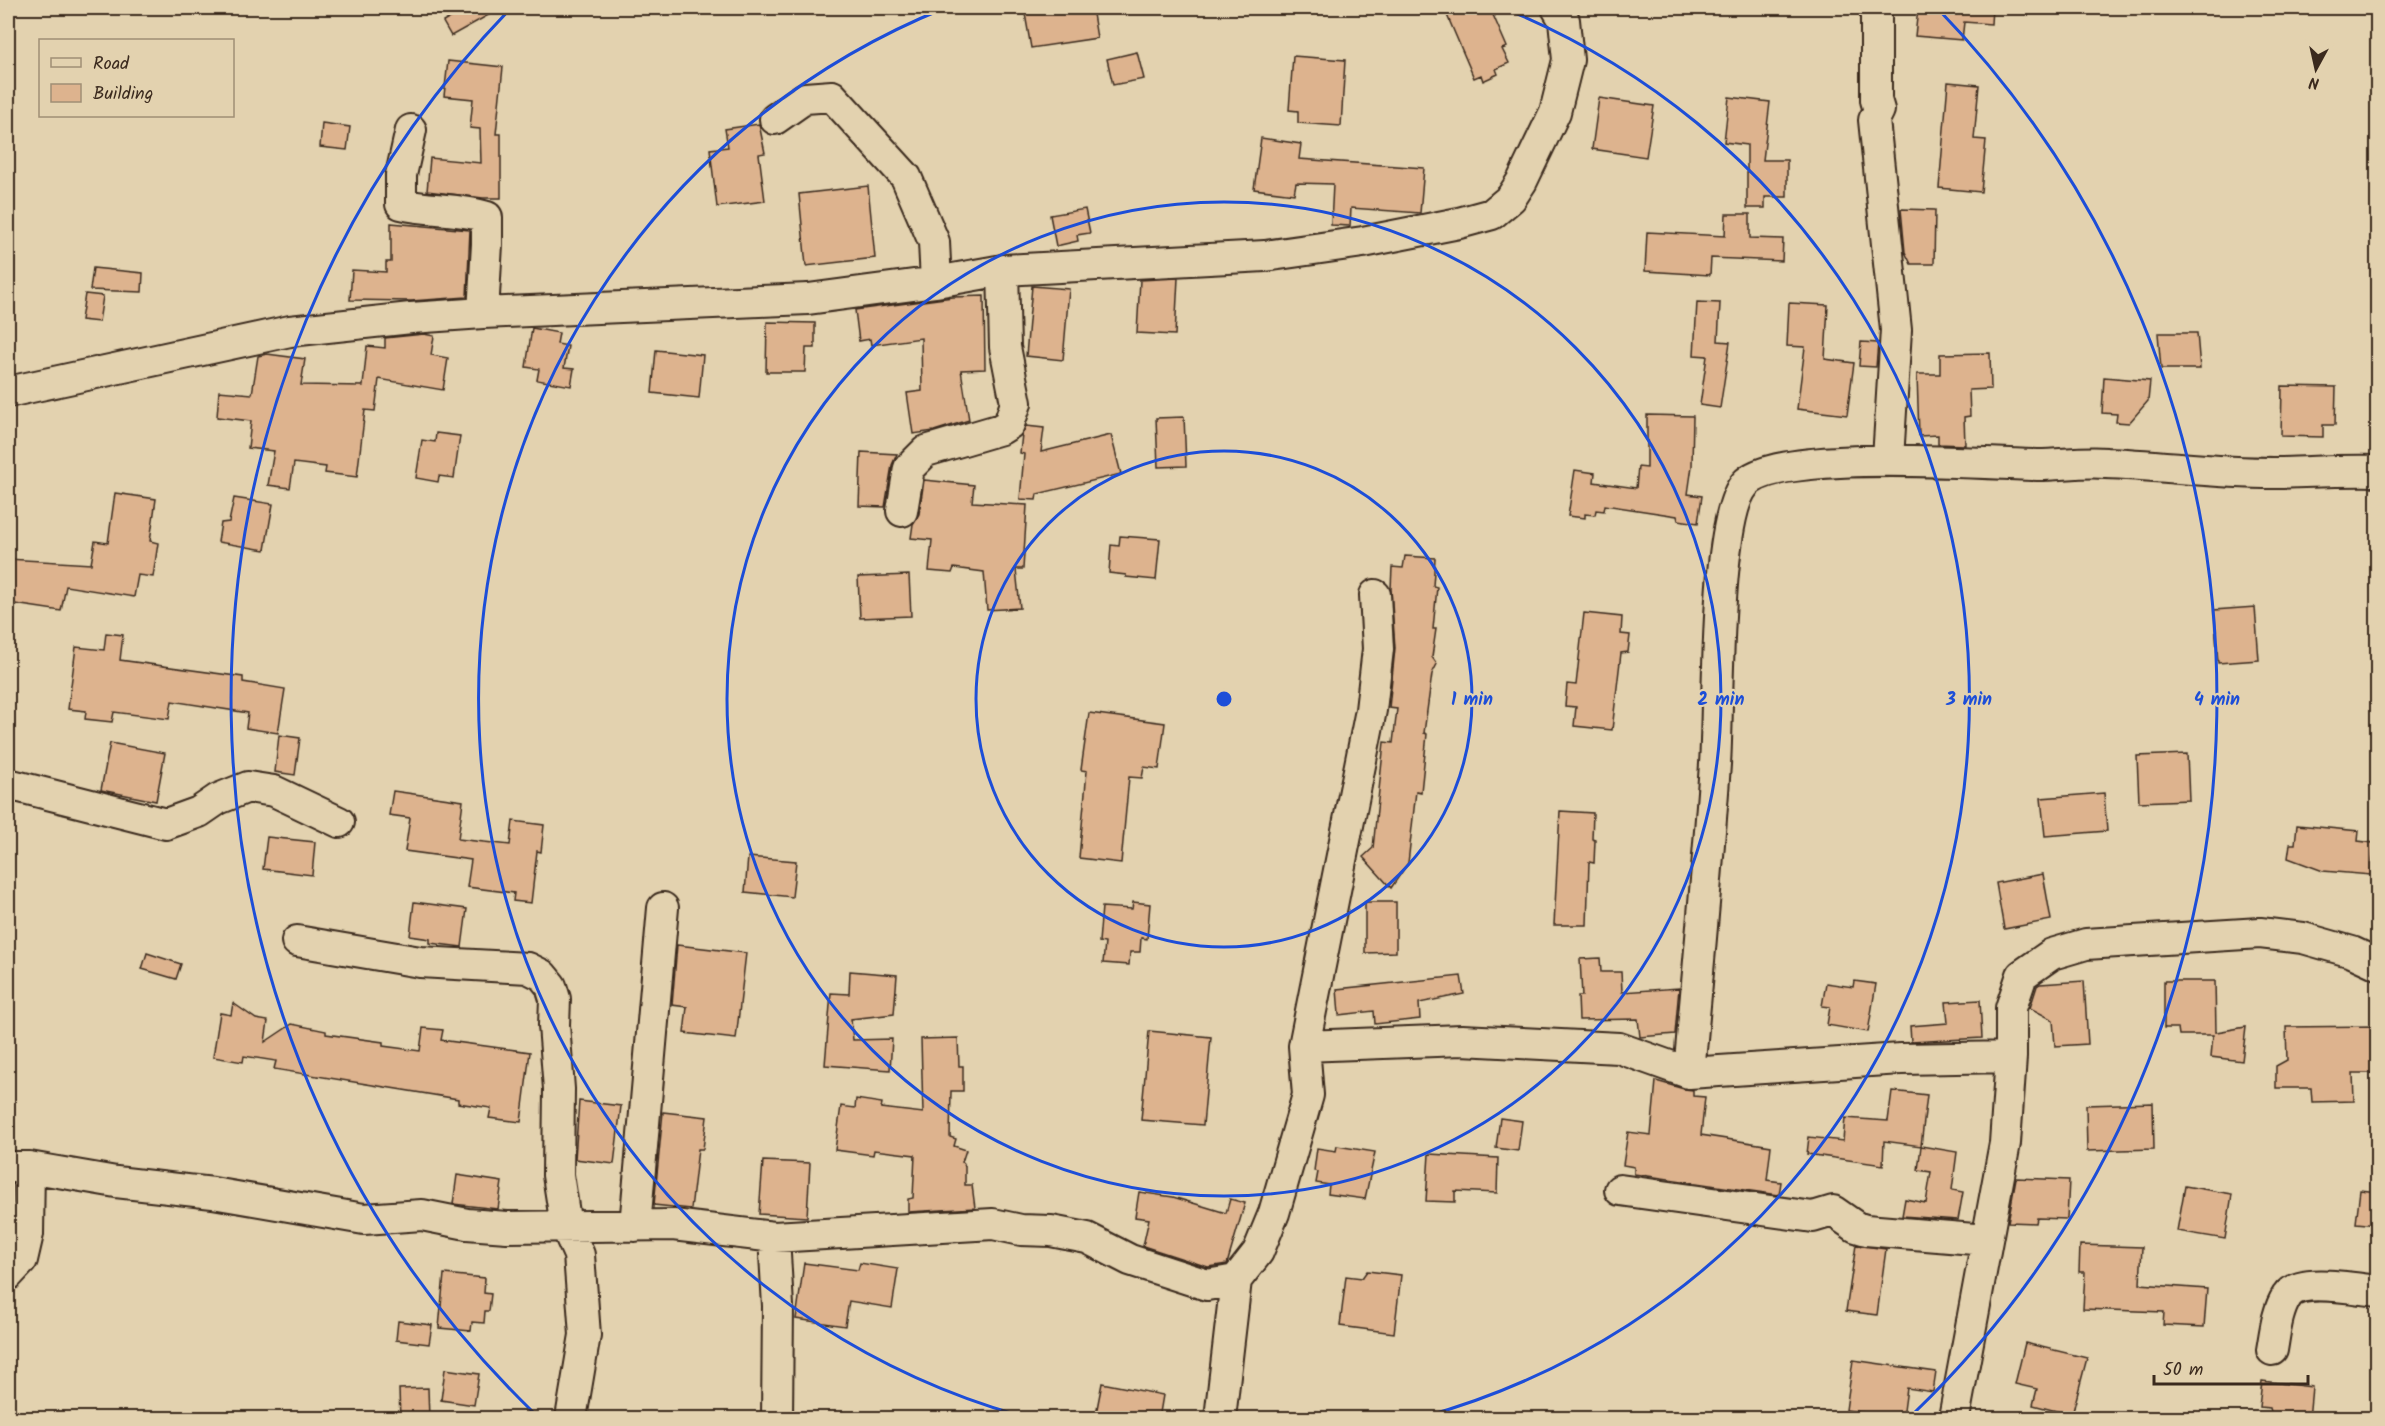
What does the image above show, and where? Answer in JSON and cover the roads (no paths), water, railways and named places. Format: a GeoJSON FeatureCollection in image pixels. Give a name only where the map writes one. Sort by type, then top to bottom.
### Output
{"type":"FeatureCollection","features":[{"type":"Feature","properties":{"kind":"street"},"geometry":{"type":"LineString","coordinates":[[8,392],[290,331],[483,313],[808,299],[936,282],[1003,270],[1265,256],[1363,242],[1492,214],[1511,198],[1522,181],[1555,112],[1568,60],[1564,20],[1557,8]]}},
{"type":"Feature","properties":{"kind":"street"},"geometry":{"type":"LineString","coordinates":[[1876,8],[1876,100],[1879,110],[1874,120],[1896,330],[1888,459]]}},
{"type":"Feature","properties":{"kind":"street"},"geometry":{"type":"LineString","coordinates":[[776,119],[805,98],[832,96],[852,116],[906,177],[934,242],[936,282]]}},
{"type":"Feature","properties":{"kind":"street"},"geometry":{"type":"LineString","coordinates":[[411,130],[401,175],[401,204],[427,210],[467,211],[487,217],[483,313]]}},
{"type":"Feature","properties":{"kind":"street"},"geometry":{"type":"LineString","coordinates":[[902,511],[909,468],[926,451],[1001,429],[1009,424],[1014,414],[1016,403],[1005,347],[1003,270]]}},
{"type":"Feature","properties":{"kind":"street"},"geometry":{"type":"LineString","coordinates":[[1689,1073],[1716,761],[1720,627],[1727,546],[1735,502],[1744,484],[1756,475],[1800,465],[1888,459],[2042,465],[2103,462],[2163,468],[2278,473],[2330,470],[2378,471]]}},
{"type":"Feature","properties":{"kind":"street"},"geometry":{"type":"LineString","coordinates":[[1220,1419],[1236,1280],[1258,1252],[1274,1213],[1308,1095],[1304,1046],[1371,710],[1378,649],[1375,595]]}},
{"type":"Feature","properties":{"kind":"street"},"geometry":{"type":"LineString","coordinates":[[8,784],[166,824],[199,812],[218,799],[248,787],[274,791],[339,822]]}},
{"type":"Feature","properties":{"kind":"street"},"geometry":{"type":"LineString","coordinates":[[635,1226],[663,908]]}},
{"type":"Feature","properties":{"kind":"street"},"geometry":{"type":"LineString","coordinates":[[1954,1419],[2005,1143],[2012,1008],[2022,975],[2052,954],[2086,944],[2260,933],[2303,938],[2352,952],[2378,964]]}},
{"type":"Feature","properties":{"kind":"street"},"geometry":{"type":"LineString","coordinates":[[297,941],[420,962],[528,968],[542,975],[550,986],[555,999],[554,1025],[559,1089],[558,1175],[566,1226],[579,1255],[585,1335],[571,1419]]}},
{"type":"Feature","properties":{"kind":"street"},"geometry":{"type":"LineString","coordinates":[[1304,1046],[1462,1040],[1619,1048],[1689,1073],[1901,1059],[2011,1057]]}},
{"type":"Feature","properties":{"kind":"street"},"geometry":{"type":"LineString","coordinates":[[8,1275],[22,1260],[28,1234],[18,1167],[213,1194],[364,1219],[422,1215],[467,1224],[507,1227],[673,1225],[774,1237],[993,1224],[1021,1230],[1051,1231],[1087,1238],[1130,1260],[1207,1285],[1236,1280]]}},
{"type":"Feature","properties":{"kind":"street"},"geometry":{"type":"LineString","coordinates":[[1620,1190],[1813,1217],[1833,1210],[1856,1227],[1866,1230],[1986,1240]]}},
{"type":"Feature","properties":{"kind":"street"},"geometry":{"type":"LineString","coordinates":[[774,1237],[778,1306],[777,1419]]}},
{"type":"Feature","properties":{"kind":"street"},"geometry":{"type":"LineString","coordinates":[[2272,1350],[2282,1305],[2288,1294],[2301,1286],[2378,1291]]}}]}
